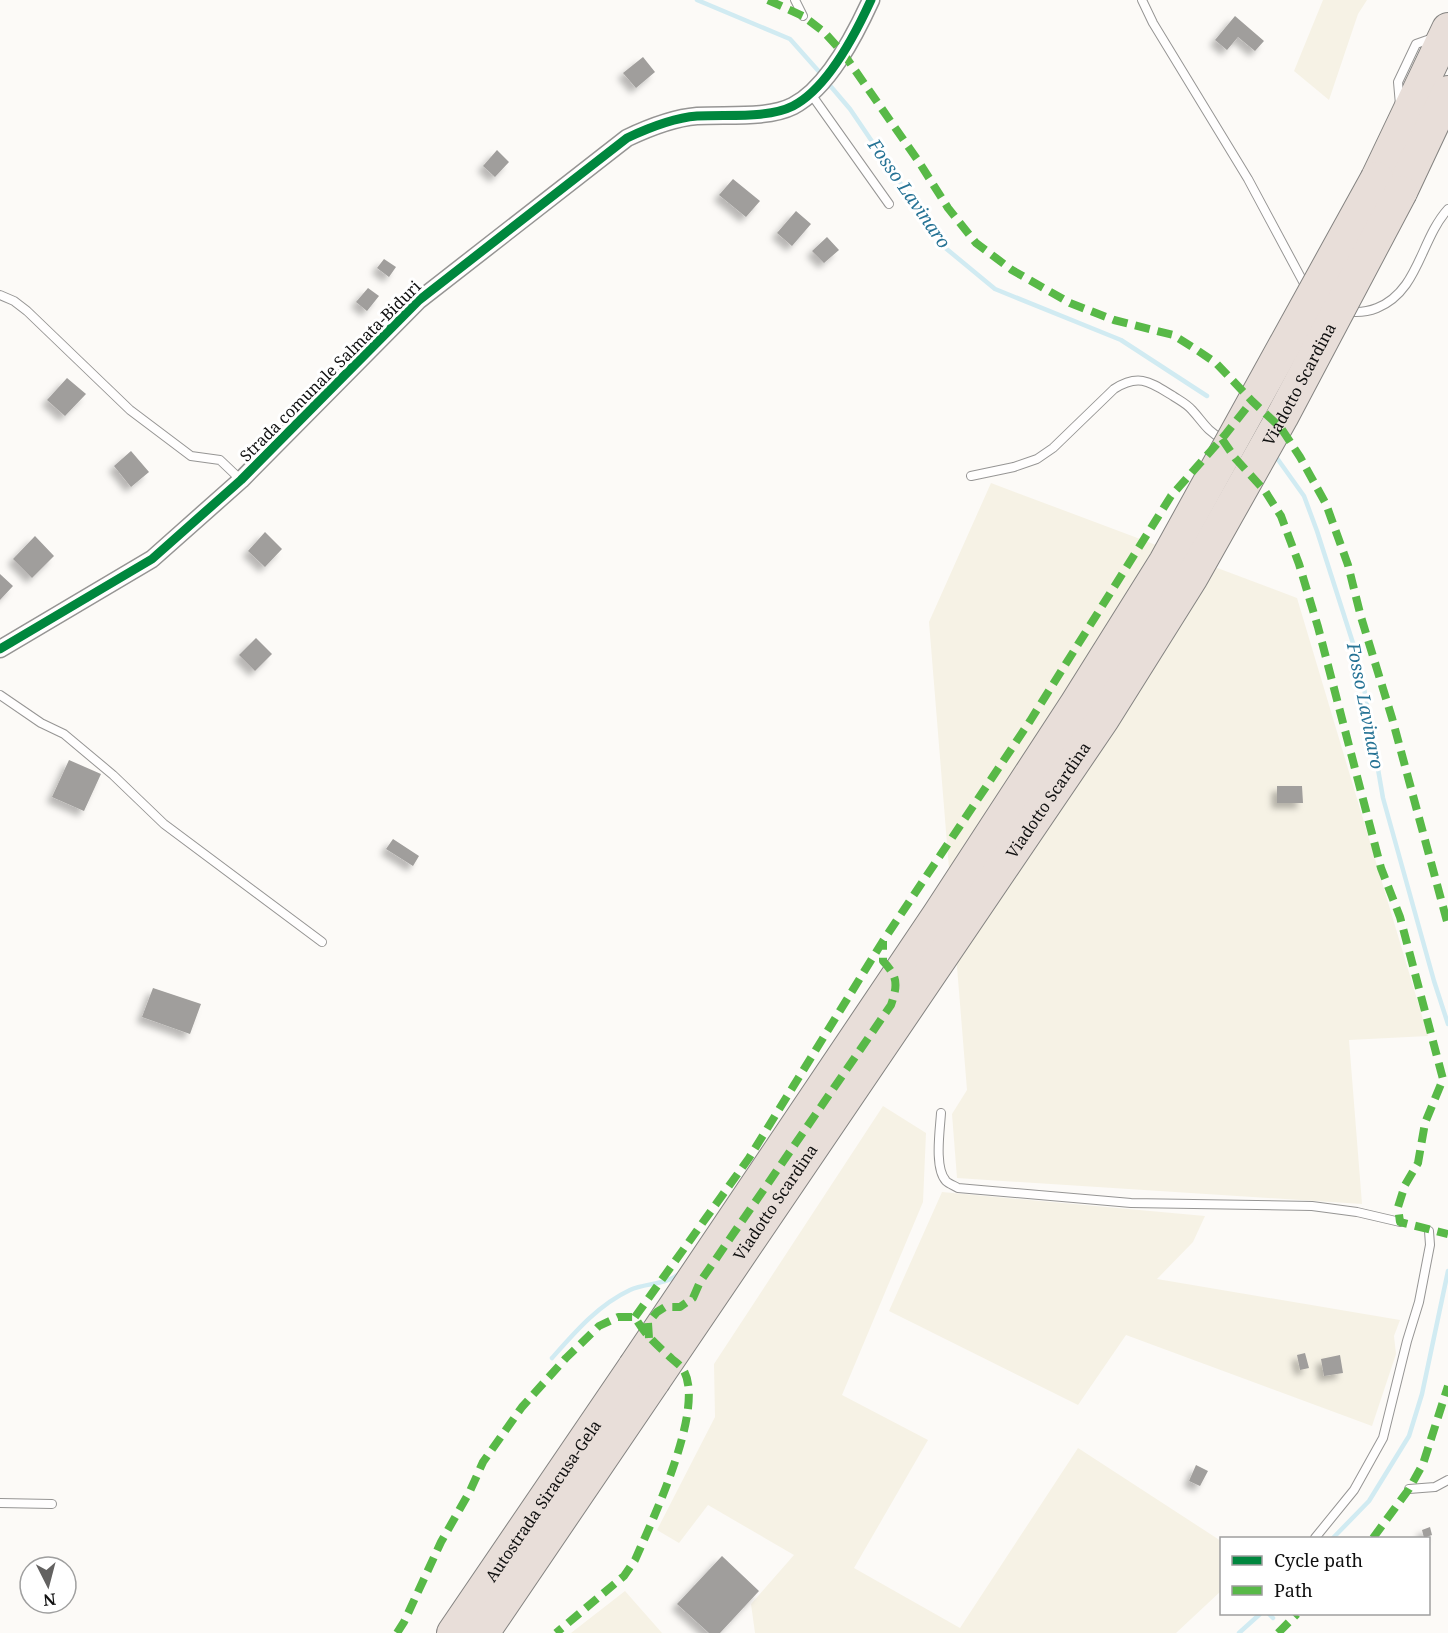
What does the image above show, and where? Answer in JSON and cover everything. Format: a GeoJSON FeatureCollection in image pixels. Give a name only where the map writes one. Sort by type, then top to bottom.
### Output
{"type":"FeatureCollection","features":[{"type":"Feature","properties":{"kind":"highway"},"geometry":{"type":"LineString","coordinates":[[1389,185],[1402,125],[1447,32]]}},
{"type":"Feature","properties":{"kind":"highway"},"geometry":{"type":"LineString","coordinates":[[1389,185],[1447,95]]}},
{"type":"Feature","properties":{"kind":"highway","name":"Viadotto Scardina"},"geometry":{"type":"LineString","coordinates":[[644,1374],[954,941],[1109,709],[1192,577],[1254,467],[1389,185]]}},
{"type":"Feature","properties":{"kind":"highway","name":"Autostrada Siracusa-Gela"},"geometry":{"type":"LineString","coordinates":[[453,1633],[644,1374]]}},
{"type":"Feature","properties":{"kind":"highway","name":"Autostrada Siracusa-Gela"},"geometry":{"type":"LineString","coordinates":[[483,1633],[644,1374]]}},
{"type":"Feature","properties":{"kind":"street","name":"Strada comunale Salmata-Biduri"},"geometry":{"type":"LineString","coordinates":[[0,649],[152,559],[241,480],[418,301],[627,138],[648,128],[694,116],[772,112],[792,107],[814,90],[839,60],[858,30],[871,0]]}},
{"type":"Feature","properties":{"kind":"lane"},"geometry":{"type":"LineString","coordinates":[[795,0],[803,16]]}},
{"type":"Feature","properties":{"kind":"lane"},"geometry":{"type":"LineString","coordinates":[[1142,0],[1153,23],[1248,179],[1299,278],[1310,293],[1317,298]]}},
{"type":"Feature","properties":{"kind":"lane"},"geometry":{"type":"LineString","coordinates":[[814,90],[865,173],[889,204]]}},
{"type":"Feature","properties":{"kind":"lane"},"geometry":{"type":"LineString","coordinates":[[1331,308],[1353,313],[1371,311],[1387,304],[1406,288],[1448,209]]}},
{"type":"Feature","properties":{"kind":"lane"},"geometry":{"type":"LineString","coordinates":[[0,295],[14,301],[27,311],[130,410],[191,456],[220,460],[241,480]]}},
{"type":"Feature","properties":{"kind":"lane"},"geometry":{"type":"LineString","coordinates":[[970,476],[1014,467],[1037,459],[1053,448],[1114,389],[1137,379],[1149,381],[1190,407],[1209,431],[1222,439]]}},
{"type":"Feature","properties":{"kind":"lane"},"geometry":{"type":"LineString","coordinates":[[0,695],[41,723],[64,734],[113,775],[164,824],[322,942]]}},
{"type":"Feature","properties":{"kind":"lane"},"geometry":{"type":"LineString","coordinates":[[941,1113],[940,1169],[945,1180],[958,1188],[1131,1203],[1312,1206],[1357,1212],[1400,1222]]}},
{"type":"Feature","properties":{"kind":"lane"},"geometry":{"type":"LineString","coordinates":[[1317,1537],[1354,1490],[1383,1438],[1419,1302],[1431,1245],[1429,1231]]}},
{"type":"Feature","properties":{"kind":"lane"},"geometry":{"type":"LineString","coordinates":[[1409,1489],[1435,1487],[1448,1480]]}},
{"type":"Feature","properties":{"kind":"lane"},"geometry":{"type":"LineString","coordinates":[[0,1503],[52,1504]]}},
{"type":"Feature","properties":{"kind":"shaded area"},"geometry":{"type":"Polygon","coordinates":[[[1323,0],[1367,0],[1358,14],[1329,100],[1294,71],[1323,0]]]}},
{"type":"Feature","properties":{"kind":"shaded area"},"geometry":{"type":"Polygon","coordinates":[[[991,483],[1297,598],[1428,1036],[1349,1040],[1362,1204],[957,1178],[952,1114],[967,1090],[929,622],[991,483]]]}},
{"type":"Feature","properties":{"kind":"shaded area"},"geometry":{"type":"Polygon","coordinates":[[[883,1106],[926,1133],[923,1202],[842,1395],[928,1440],[854,1568],[960,1628],[1078,1448],[1220,1540],[1220,1592],[1176,1633],[755,1633],[751,1604],[794,1555],[708,1505],[679,1543],[657,1530],[715,1417],[714,1364],[883,1106]]]}},
{"type":"Feature","properties":{"kind":"shaded area"},"geometry":{"type":"Polygon","coordinates":[[[942,1192],[1205,1216],[1193,1242],[1157,1279],[1400,1320],[1394,1336],[1396,1354],[1372,1426],[1126,1335],[1078,1405],[889,1311],[942,1192]]]}},
{"type":"Feature","properties":{"kind":"shaded area"},"geometry":{"type":"Polygon","coordinates":[[[625,1591],[662,1633],[571,1633],[625,1591]]]}},
{"type":"Feature","properties":{"kind":"building"},"geometry":{"type":"Polygon","coordinates":[[[1235,16],[1264,41],[1255,51],[1238,37],[1227,50],[1215,40],[1235,16]]]}},
{"type":"Feature","properties":{"kind":"building"},"geometry":{"type":"Polygon","coordinates":[[[643,57],[655,72],[636,88],[623,73],[643,57]]]}},
{"type":"Feature","properties":{"kind":"building"},"geometry":{"type":"Polygon","coordinates":[[[497,150],[509,162],[495,177],[483,166],[497,150]]]}},
{"type":"Feature","properties":{"kind":"building"},"geometry":{"type":"Polygon","coordinates":[[[733,179],[760,201],[746,217],[719,195],[733,179]]]}},
{"type":"Feature","properties":{"kind":"building"},"geometry":{"type":"Polygon","coordinates":[[[796,211],[811,224],[792,246],[777,233],[796,211]]]}},
{"type":"Feature","properties":{"kind":"building"},"geometry":{"type":"Polygon","coordinates":[[[827,237],[839,250],[824,263],[812,251],[827,237]]]}},
{"type":"Feature","properties":{"kind":"building"},"geometry":{"type":"Polygon","coordinates":[[[384,259],[396,267],[389,277],[377,268],[384,259]]]}},
{"type":"Feature","properties":{"kind":"building"},"geometry":{"type":"Polygon","coordinates":[[[368,288],[379,296],[367,311],[356,302],[368,288]]]}},
{"type":"Feature","properties":{"kind":"building"},"geometry":{"type":"Polygon","coordinates":[[[67,378],[86,394],[65,416],[47,400],[67,378]]]}},
{"type":"Feature","properties":{"kind":"building"},"geometry":{"type":"Polygon","coordinates":[[[131,451],[149,472],[131,487],[114,466],[131,451]]]}},
{"type":"Feature","properties":{"kind":"building"},"geometry":{"type":"Polygon","coordinates":[[[265,532],[282,549],[265,567],[248,551],[265,532]]]}},
{"type":"Feature","properties":{"kind":"building"},"geometry":{"type":"Polygon","coordinates":[[[35,536],[54,556],[32,578],[13,559],[35,536]]]}},
{"type":"Feature","properties":{"kind":"building"},"geometry":{"type":"Polygon","coordinates":[[[0,574],[13,586],[0,600],[0,574]]]}},
{"type":"Feature","properties":{"kind":"building"},"geometry":{"type":"Polygon","coordinates":[[[256,638],[272,654],[255,671],[239,655],[256,638]]]}},
{"type":"Feature","properties":{"kind":"building"},"geometry":{"type":"Polygon","coordinates":[[[69,760],[101,774],[84,811],[52,797],[69,760]]]}},
{"type":"Feature","properties":{"kind":"building"},"geometry":{"type":"Polygon","coordinates":[[[1277,786],[1302,786],[1303,803],[1277,803],[1277,786]]]}},
{"type":"Feature","properties":{"kind":"building"},"geometry":{"type":"Polygon","coordinates":[[[393,839],[419,856],[413,866],[386,849],[393,839]]]}},
{"type":"Feature","properties":{"kind":"building"},"geometry":{"type":"Polygon","coordinates":[[[153,988],[201,1004],[190,1034],[142,1017],[153,988]]]}},
{"type":"Feature","properties":{"kind":"building"},"geometry":{"type":"Polygon","coordinates":[[[1305,1353],[1309,1368],[1300,1370],[1297,1355],[1305,1353]]]}},
{"type":"Feature","properties":{"kind":"building"},"geometry":{"type":"Polygon","coordinates":[[[1340,1355],[1343,1373],[1324,1376],[1321,1359],[1340,1355]]]}},
{"type":"Feature","properties":{"kind":"building"},"geometry":{"type":"Polygon","coordinates":[[[1196,1465],[1208,1471],[1200,1486],[1189,1481],[1196,1465]]]}},
{"type":"Feature","properties":{"kind":"building"},"geometry":{"type":"Polygon","coordinates":[[[1430,1527],[1432,1535],[1424,1537],[1422,1530],[1430,1527]]]}},
{"type":"Feature","properties":{"kind":"building"},"geometry":{"type":"Polygon","coordinates":[[[722,1556],[759,1591],[720,1633],[709,1633],[677,1604],[722,1556]]]}},
{"type":"Feature","properties":{"kind":"waterway","name":"Fosso Lavinaro"},"geometry":{"type":"LineString","coordinates":[[697,0],[790,39],[822,75]]}},
{"type":"Feature","properties":{"kind":"waterway","name":"Fosso Lavinaro"},"geometry":{"type":"LineString","coordinates":[[827,82],[850,109],[943,246],[995,289],[1121,340],[1207,396]]}},
{"type":"Feature","properties":{"kind":"waterway","name":"Fosso Lavinaro"},"geometry":{"type":"LineString","coordinates":[[1274,454],[1304,496],[1360,665],[1383,798],[1448,1024]]}},
{"type":"Feature","properties":{"kind":"waterway","name":"Fosso Lavinaro"},"geometry":{"type":"LineString","coordinates":[[1334,1537],[1369,1501],[1409,1436],[1422,1394],[1448,1271]]}},
{"type":"Feature","properties":{"kind":"waterway"},"geometry":{"type":"LineString","coordinates":[[552,1358],[588,1320],[618,1296],[642,1286],[674,1278],[679,1274]]}},
{"type":"Feature","properties":{"kind":"waterway","name":"Fosso Lavinaro"},"geometry":{"type":"LineString","coordinates":[[1239,1633],[1259,1615]]}},
{"type":"Feature","properties":{"kind":"waterway"},"geometry":{"type":"LineString","coordinates":[[1270,1615],[1273,1618]]}},
{"type":"Feature","properties":{"kind":"marked path"},"geometry":{"type":"LineString","coordinates":[[768,0],[803,16],[824,32],[843,53],[948,208],[976,243],[1012,270],[1070,303],[1114,320],[1173,335],[1216,363],[1281,428],[1326,504],[1348,565],[1448,925]]}},
{"type":"Feature","properties":{"kind":"marked path"},"geometry":{"type":"LineString","coordinates":[[635,1317],[749,1158],[883,941],[1030,721],[1171,496],[1252,401]]}},
{"type":"Feature","properties":{"kind":"marked path"},"geometry":{"type":"LineString","coordinates":[[1222,439],[1235,458],[1265,491],[1281,516],[1299,564],[1318,627],[1381,868],[1400,917],[1443,1079],[1425,1123],[1418,1163],[1405,1185],[1398,1207],[1400,1222],[1448,1234]]}},
{"type":"Feature","properties":{"kind":"marked path"},"geometry":{"type":"LineString","coordinates":[[649,1338],[648,1323],[657,1312],[665,1307],[680,1307],[693,1298],[700,1282],[891,1005],[896,986],[892,972],[883,961],[883,941]]}},
{"type":"Feature","properties":{"kind":"marked path"},"geometry":{"type":"LineString","coordinates":[[397,1633],[483,1462],[522,1407],[566,1358],[599,1326],[618,1317],[635,1317],[651,1339],[684,1371],[689,1389],[688,1412],[682,1438],[664,1493],[635,1560],[624,1576],[556,1633]]}},
{"type":"Feature","properties":{"kind":"marked path"},"geometry":{"type":"LineString","coordinates":[[1374,1537],[1409,1489],[1423,1464],[1448,1386]]}},
{"type":"Feature","properties":{"kind":"marked path"},"geometry":{"type":"LineString","coordinates":[[1278,1633],[1296,1615]]}},
{"type":"Feature","properties":{"kind":"cycle path"},"geometry":{"type":"LineString","coordinates":[[0,649],[152,559],[241,480],[418,301],[627,138],[669,121],[697,116],[771,113],[793,106],[806,98],[818,87],[839,59],[871,0]]}}]}
